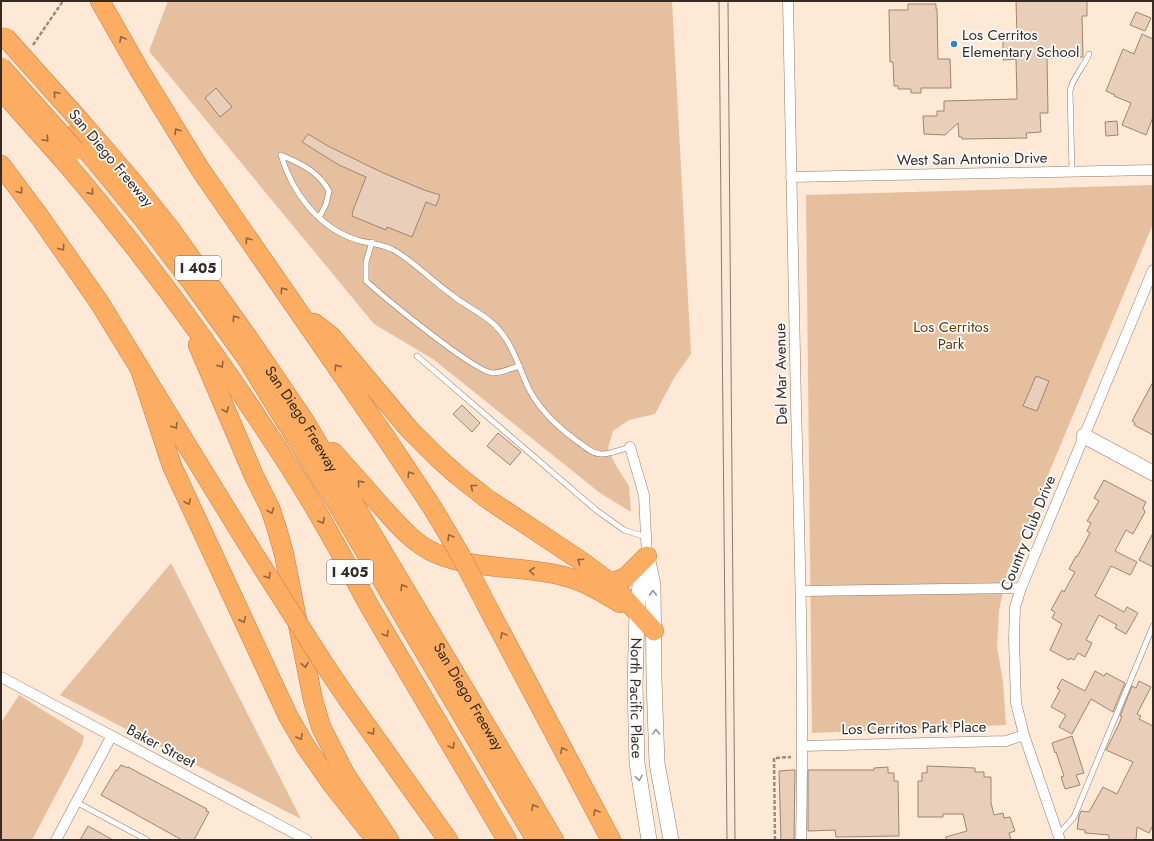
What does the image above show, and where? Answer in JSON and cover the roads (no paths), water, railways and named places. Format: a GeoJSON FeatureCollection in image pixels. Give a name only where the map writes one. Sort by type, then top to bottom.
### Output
{"type":"FeatureCollection","features":[{"type":"Feature","properties":{"kind":"highway"},"geometry":{"type":"LineString","coordinates":[[100,1],[141,73],[200,169],[432,507],[461,556],[610,840]]}},
{"type":"Feature","properties":{"kind":"highway","name":"San Diego Freeway"},"geometry":{"type":"LineString","coordinates":[[1,33],[74,143],[116,223],[183,310],[224,368],[302,486],[371,609],[508,840]]}},
{"type":"Feature","properties":{"kind":"highway"},"geometry":{"type":"LineString","coordinates":[[1,55],[74,143],[162,256],[286,438],[526,840]]}},
{"type":"Feature","properties":{"kind":"highway"},"geometry":{"type":"LineString","coordinates":[[1,67],[74,143],[144,220],[245,356],[340,509],[536,840]]}},
{"type":"Feature","properties":{"kind":"highway","name":"San Diego Freeway"},"geometry":{"type":"LineString","coordinates":[[1,90],[74,143],[132,181],[170,230],[251,342],[304,420],[554,840]]}},
{"type":"Feature","properties":{"kind":"highway"},"geometry":{"type":"LineString","coordinates":[[1,166],[39,216],[99,302],[247,543],[324,664],[448,840]]}},
{"type":"Feature","properties":{"kind":"highway"},"geometry":{"type":"LineString","coordinates":[[295,307],[331,336],[409,429],[457,475],[505,511],[581,561],[604,586],[637,613],[654,631]]}},
{"type":"Feature","properties":{"kind":"highway"},"geometry":{"type":"LineString","coordinates":[[183,310],[254,476],[270,508],[277,529],[284,554],[313,700],[321,728],[345,774],[389,840]]}},
{"type":"Feature","properties":{"kind":"highway"},"geometry":{"type":"LineString","coordinates":[[140,369],[172,466],[288,716],[310,753],[332,784],[376,840]]}},
{"type":"Feature","properties":{"kind":"highway"},"geometry":{"type":"LineString","coordinates":[[304,420],[405,533],[434,553],[458,561],[562,575],[586,583],[604,586],[626,577],[647,556]]}},
{"type":"Feature","properties":{"kind":"main road"},"geometry":{"type":"LineString","coordinates":[[1084,436],[1153,473]]}},
{"type":"Feature","properties":{"kind":"main road","name":"North Pacific Place"},"geometry":{"type":"LineString","coordinates":[[647,556],[640,585],[637,613],[635,685],[637,763],[649,840]]}},
{"type":"Feature","properties":{"kind":"main road","name":"North Pacific Place"},"geometry":{"type":"LineString","coordinates":[[647,556],[653,585],[657,763],[670,840]]}},
{"type":"Feature","properties":{"kind":"street","name":"Del Mar Avenue"},"geometry":{"type":"LineString","coordinates":[[788,1],[803,746]]}},
{"type":"Feature","properties":{"kind":"street","name":"West San Antonio Drive"},"geometry":{"type":"LineString","coordinates":[[791,177],[1153,170]]}},
{"type":"Feature","properties":{"kind":"street","name":"Country Club Drive"},"geometry":{"type":"LineString","coordinates":[[1059,837],[1024,735],[1016,702],[1014,639],[1015,607],[1021,588],[1153,270]]}},
{"type":"Feature","properties":{"kind":"street","name":"North Pacific Place"},"geometry":{"type":"LineString","coordinates":[[630,447],[644,495],[647,556]]}},
{"type":"Feature","properties":{"kind":"street"},"geometry":{"type":"LineString","coordinates":[[801,591],[1021,588]]}},
{"type":"Feature","properties":{"kind":"street","name":"Baker Street"},"geometry":{"type":"LineString","coordinates":[[1,677],[111,737],[307,840]]}},
{"type":"Feature","properties":{"kind":"street","name":"Los Cerritos Park Place"},"geometry":{"type":"LineString","coordinates":[[803,746],[1006,741],[1024,735]]}},
{"type":"Feature","properties":{"kind":"street"},"geometry":{"type":"LineString","coordinates":[[56,840],[111,737]]}},
{"type":"Feature","properties":{"kind":"street"},"geometry":{"type":"LineString","coordinates":[[801,840],[803,746]]}},
{"type":"Feature","properties":{"kind":"lane"},"geometry":{"type":"LineString","coordinates":[[1072,172],[1070,91],[1071,85],[1086,64],[1089,54]]}},
{"type":"Feature","properties":{"kind":"lane"},"geometry":{"type":"LineString","coordinates":[[319,218],[326,204],[329,191],[323,180],[301,164],[281,155],[294,187],[319,218],[329,226],[356,239],[386,246],[397,252],[453,296],[491,321],[509,342],[531,391],[546,414],[573,438],[590,451],[601,454],[630,447]]}},
{"type":"Feature","properties":{"kind":"lane"},"geometry":{"type":"LineString","coordinates":[[372,242],[366,262],[366,281],[381,294],[461,356],[479,368],[492,373],[520,366]]}},
{"type":"Feature","properties":{"kind":"lane"},"geometry":{"type":"LineString","coordinates":[[417,356],[596,510],[624,530],[646,537]]}},
{"type":"Feature","properties":{"kind":"lane"},"geometry":{"type":"LineString","coordinates":[[1059,837],[1074,817],[1153,626]]}},
{"type":"Feature","properties":{"kind":"lane"},"geometry":{"type":"LineString","coordinates":[[76,802],[147,840]]}},
{"type":"Feature","properties":{"kind":"tram line"},"geometry":{"type":"LineString","coordinates":[[719,1],[727,840]]}},
{"type":"Feature","properties":{"kind":"tram line"},"geometry":{"type":"LineString","coordinates":[[728,1],[735,840]]}},
{"type":"Feature","properties":{"kind":"place","name":"Los Cerritos Elementary School"},"geometry":{"type":"Point","coordinates":[954,44]}},
{"type":"Feature","properties":{"kind":"park label","name":"Los Cerritos Park"},"geometry":{"type":"Point","coordinates":[951,336]}}]}
